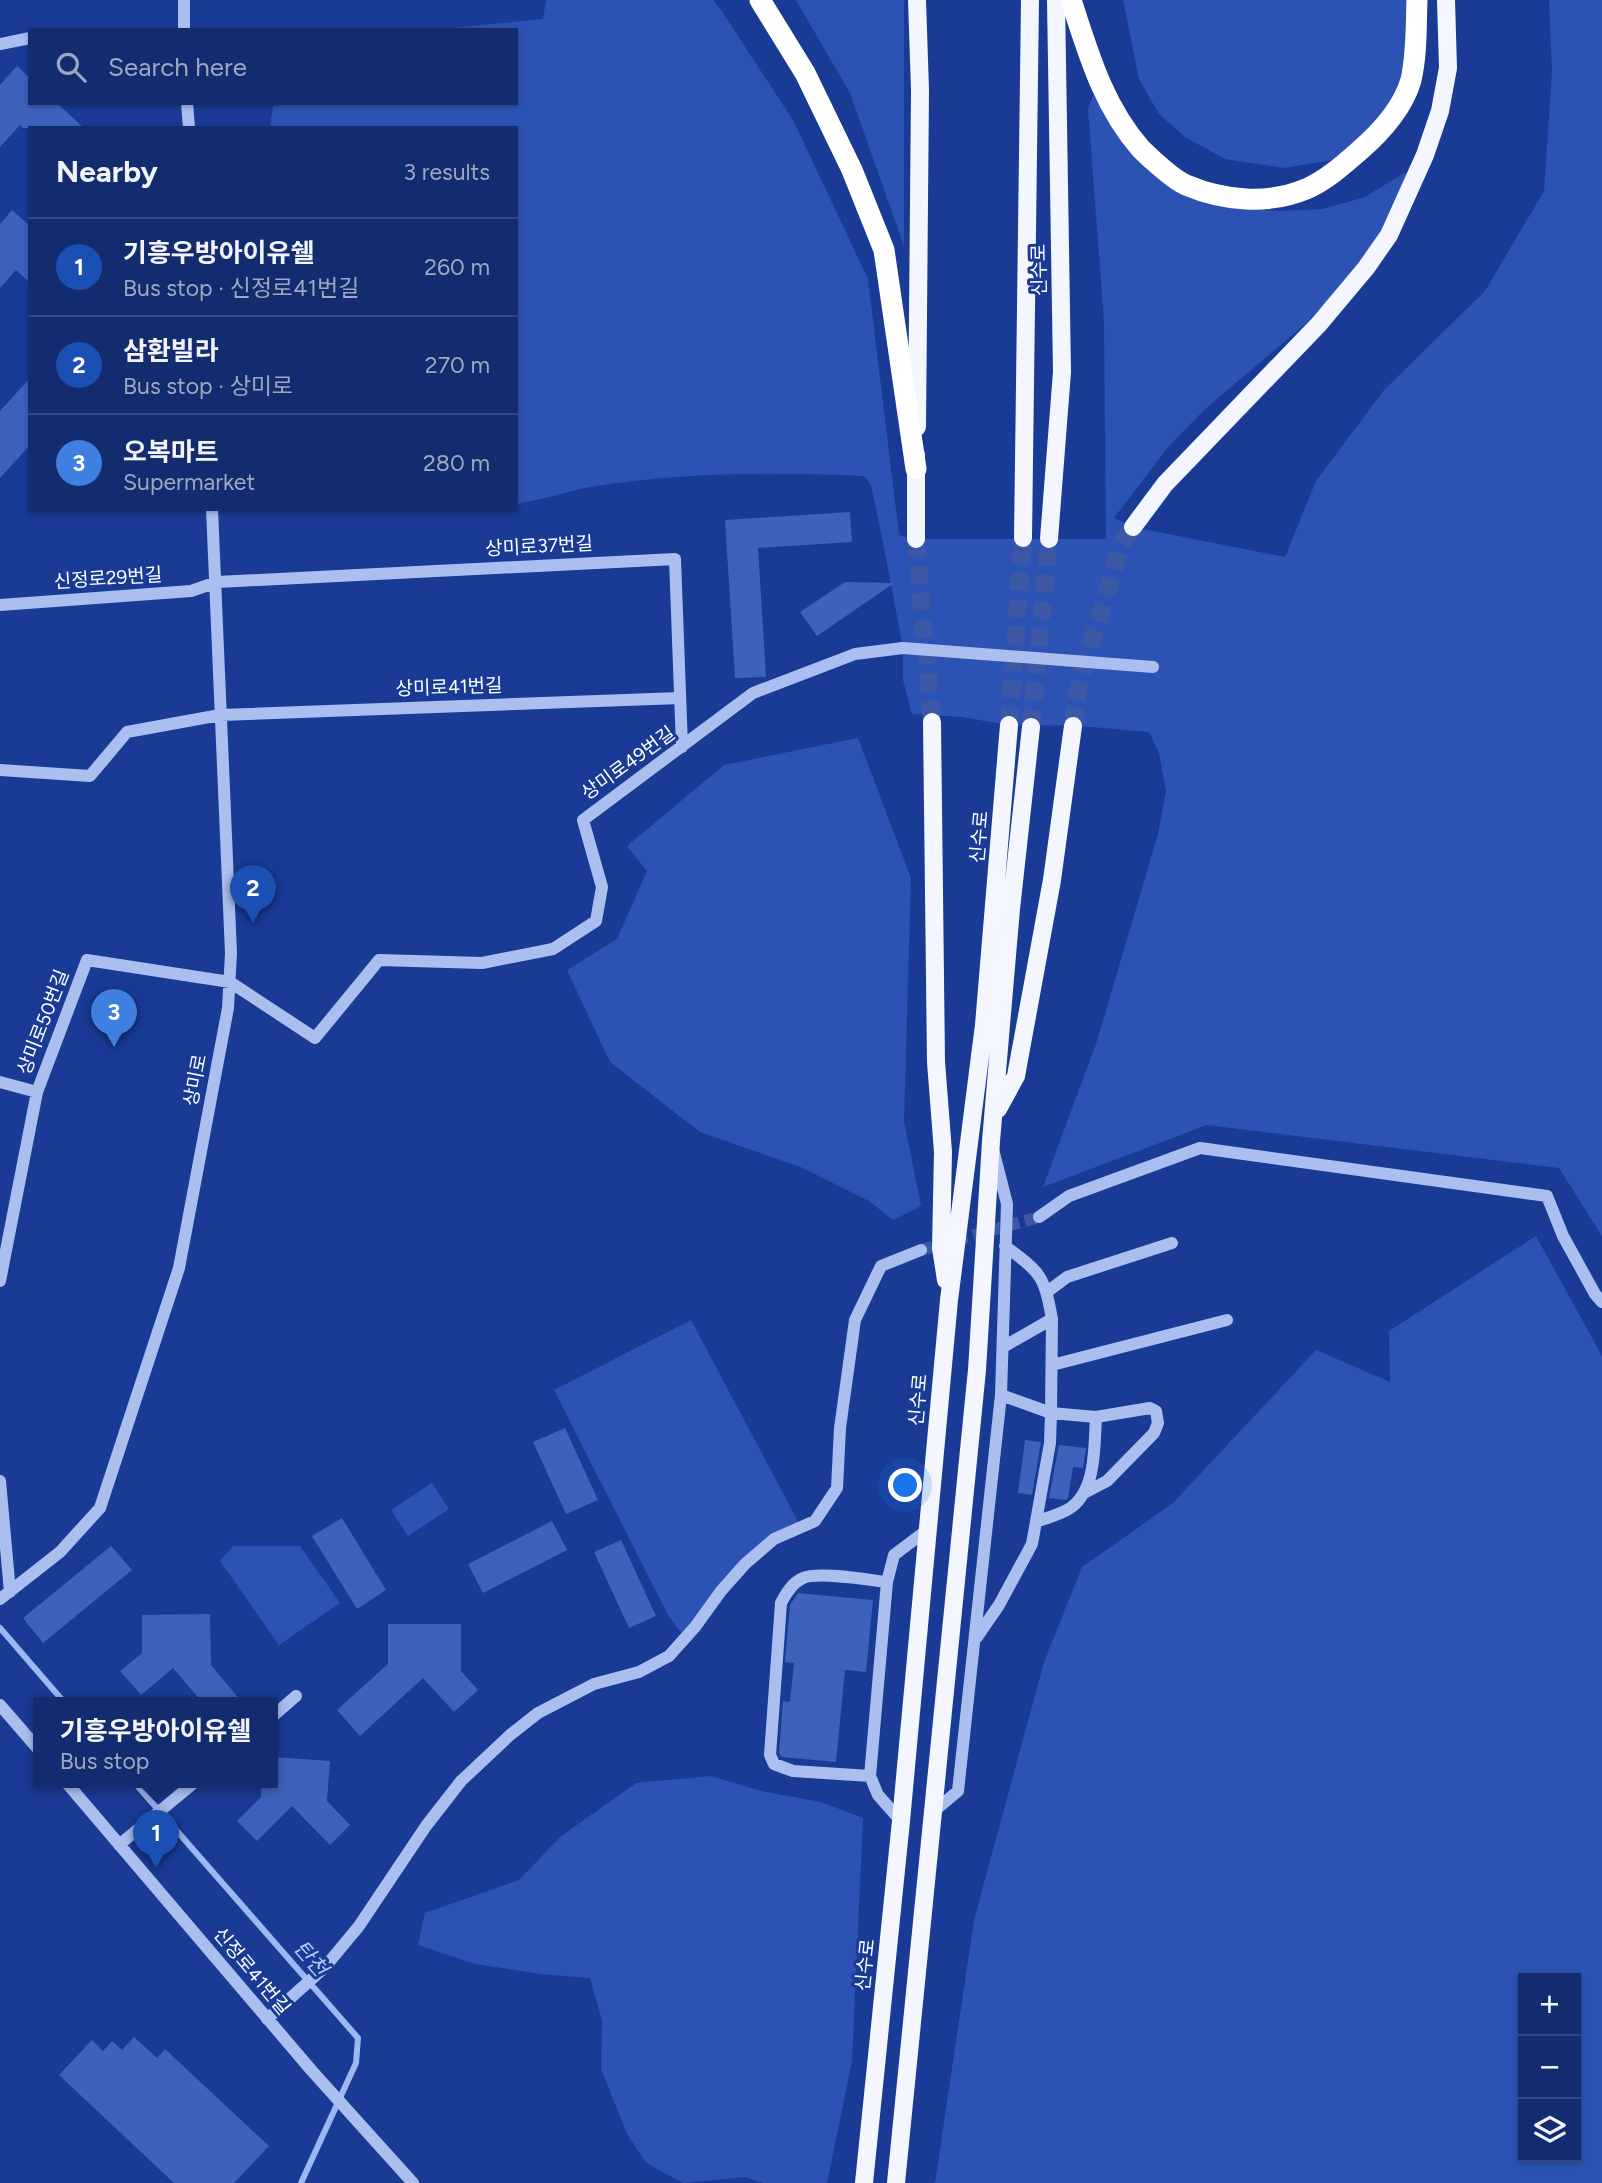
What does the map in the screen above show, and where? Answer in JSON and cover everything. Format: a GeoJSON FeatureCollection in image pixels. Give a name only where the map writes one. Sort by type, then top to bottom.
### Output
{"type":"FeatureCollection","features":[{"type":"Feature","properties":{"kind":"highway"},"geometry":{"type":"LineString","coordinates":[[760,0],[805,73],[852,170],[884,250],[916,469]]}},
{"type":"Feature","properties":{"kind":"highway"},"geometry":{"type":"LineString","coordinates":[[1071,0],[1096,76],[1112,110],[1141,149],[1184,185],[1236,200],[1276,198],[1307,189],[1338,170],[1368,144],[1392,117],[1410,81],[1416,37],[1417,0]]}},
{"type":"Feature","properties":{"kind":"main road"},"geometry":{"type":"LineString","coordinates":[[916,539],[920,90],[917,0]]}},
{"type":"Feature","properties":{"kind":"main road","name":"신수로"},"geometry":{"type":"LineString","coordinates":[[1023,538],[1030,0]]}},
{"type":"Feature","properties":{"kind":"main road","name":"신수로"},"geometry":{"type":"LineString","coordinates":[[1049,539],[1062,372],[1056,0]]}},
{"type":"Feature","properties":{"kind":"main road"},"geometry":{"type":"LineString","coordinates":[[1133,527],[1165,484],[1320,324],[1390,235],[1425,155],[1440,111],[1447,68],[1446,0]]}},
{"type":"Feature","properties":{"kind":"main road"},"geometry":{"type":"LineString","coordinates":[[932,722],[936,1062],[943,1152],[940,1248],[949,1300]]}},
{"type":"Feature","properties":{"kind":"main road","name":"신수로"},"geometry":{"type":"LineString","coordinates":[[864,2183],[901,1821],[949,1300],[984,1025],[1009,725]]}},
{"type":"Feature","properties":{"kind":"main road"},"geometry":{"type":"LineString","coordinates":[[995,1115],[1016,1076],[1052,880],[1073,726]]}},
{"type":"Feature","properties":{"kind":"main road","name":"신수로"},"geometry":{"type":"LineString","coordinates":[[896,2183],[977,1370],[991,1141],[1011,909],[1031,727]]}},
{"type":"Feature","properties":{"kind":"street"},"geometry":{"type":"LineString","coordinates":[[184,0],[184,28]]}},
{"type":"Feature","properties":{"kind":"street"},"geometry":{"type":"LineString","coordinates":[[0,44],[28,38]]}},
{"type":"Feature","properties":{"kind":"street"},"geometry":{"type":"LineString","coordinates":[[187,105],[189,126]]}},
{"type":"Feature","properties":{"kind":"street","name":"상미로"},"geometry":{"type":"LineString","coordinates":[[5,1595],[60,1552],[100,1508],[179,1269],[228,1008],[231,953],[212,511]]}},
{"type":"Feature","properties":{"kind":"street","name":"상미로37번길"},"geometry":{"type":"LineString","coordinates":[[217,582],[676,559],[682,747]]}},
{"type":"Feature","properties":{"kind":"street","name":"신정로29번길"},"geometry":{"type":"LineString","coordinates":[[0,605],[191,591],[217,582]]}},
{"type":"Feature","properties":{"kind":"street","name":"상미로49번길"},"geometry":{"type":"LineString","coordinates":[[229,982],[315,1038],[379,960],[482,963],[553,949],[596,921],[603,887],[583,820],[753,692],[855,654],[903,648],[1153,667]]}},
{"type":"Feature","properties":{"kind":"street","name":"상미로41번길"},"geometry":{"type":"LineString","coordinates":[[0,770],[90,776],[127,732],[220,715],[680,698]]}},
{"type":"Feature","properties":{"kind":"street","name":"상미로50번길"},"geometry":{"type":"LineString","coordinates":[[0,1281],[37,1092],[87,960],[229,982]]}},
{"type":"Feature","properties":{"kind":"street"},"geometry":{"type":"LineString","coordinates":[[0,1082],[37,1092]]}},
{"type":"Feature","properties":{"kind":"street"},"geometry":{"type":"LineString","coordinates":[[933,1812],[958,1791],[1001,1395],[1007,1204],[991,1141]]}},
{"type":"Feature","properties":{"kind":"street"},"geometry":{"type":"LineString","coordinates":[[1040,1217],[1069,1196],[1200,1149],[1546,1196],[1563,1236],[1602,1302]]}},
{"type":"Feature","properties":{"kind":"street"},"geometry":{"type":"LineString","coordinates":[[1047,1292],[1067,1277],[1172,1242]]}},
{"type":"Feature","properties":{"kind":"street"},"geometry":{"type":"LineString","coordinates":[[974,1640],[999,1605],[1032,1544],[1050,1443],[1052,1320],[1047,1292],[1036,1269],[1005,1246]]}},
{"type":"Feature","properties":{"kind":"street"},"geometry":{"type":"LineString","coordinates":[[267,2018],[325,1967],[359,1926],[426,1826],[461,1781],[510,1735],[538,1713],[594,1684],[639,1672],[669,1656],[745,1564],[774,1539],[815,1521],[837,1488],[840,1428],[855,1320],[881,1266],[921,1250]]}},
{"type":"Feature","properties":{"kind":"street"},"geometry":{"type":"LineString","coordinates":[[1003,1347],[1052,1320]]}},
{"type":"Feature","properties":{"kind":"street"},"geometry":{"type":"LineString","coordinates":[[1052,1365],[1227,1320]]}},
{"type":"Feature","properties":{"kind":"street"},"geometry":{"type":"LineString","coordinates":[[1001,1395],[1051,1413],[1096,1417],[1150,1408],[1156,1411],[1158,1423],[1154,1433],[1107,1481],[1086,1492],[1068,1510],[1036,1522]]}},
{"type":"Feature","properties":{"kind":"street"},"geometry":{"type":"LineString","coordinates":[[1086,1492],[1096,1417]]}},
{"type":"Feature","properties":{"kind":"street"},"geometry":{"type":"LineString","coordinates":[[0,1481],[5,1595]]}},
{"type":"Feature","properties":{"kind":"street"},"geometry":{"type":"LineString","coordinates":[[901,1821],[878,1795],[870,1776],[887,1582],[894,1555],[927,1530]]}},
{"type":"Feature","properties":{"kind":"street"},"geometry":{"type":"LineString","coordinates":[[870,1776],[793,1771],[774,1764],[770,1755],[780,1603],[790,1587],[804,1577],[887,1582]]}},
{"type":"Feature","properties":{"kind":"street"},"geometry":{"type":"LineString","coordinates":[[278,1712],[296,1696]]}},
{"type":"Feature","properties":{"kind":"street"},"geometry":{"type":"LineString","coordinates":[[0,1705],[33,1743]]}},
{"type":"Feature","properties":{"kind":"street","name":"신정로41번길"},"geometry":{"type":"LineString","coordinates":[[71,1788],[312,2071],[413,2183]]}},
{"type":"Feature","properties":{"kind":"street"},"geometry":{"type":"LineString","coordinates":[[120,1845],[188,1788]]}},
{"type":"Feature","properties":{"kind":"shaded area"},"geometry":{"type":"Polygon","coordinates":[[[546,0],[713,0],[719,7],[793,120],[868,279],[899,535],[916,539],[1106,539],[1104,321],[1088,109],[1094,93],[1113,121],[1221,206],[1278,211],[1323,209],[1365,197],[1404,173],[1419,171],[1401,215],[1345,283],[1304,325],[1204,410],[1169,446],[1114,518],[1133,527],[1285,557],[1316,481],[1384,390],[1485,291],[1544,191],[1552,72],[1549,0],[1602,0],[1602,1236],[1559,1168],[1207,1125],[1043,1187],[1097,1041],[1158,834],[1166,791],[1159,753],[1149,732],[1080,726],[1009,725],[961,717],[912,714],[903,680],[903,648],[882,537],[871,485],[864,476],[761,474],[658,478],[590,487],[518,504],[518,126],[270,126],[273,106],[279,105],[518,105],[518,28],[451,28],[543,19],[546,0]]]}},
{"type":"Feature","properties":{"kind":"shaded area"},"geometry":{"type":"Polygon","coordinates":[[[796,0],[904,0],[904,246],[850,93],[796,0]]]}},
{"type":"Feature","properties":{"kind":"shaded area"},"geometry":{"type":"Polygon","coordinates":[[[1123,0],[1411,0],[1415,29],[1397,112],[1334,160],[1284,168],[1225,159],[1185,137],[1159,114],[1139,79],[1123,0]]]}},
{"type":"Feature","properties":{"kind":"shaded area"},"geometry":{"type":"Polygon","coordinates":[[[858,738],[911,878],[904,1121],[921,1206],[893,1220],[869,1201],[803,1168],[700,1132],[610,1062],[567,970],[617,939],[647,871],[627,846],[724,765],[858,738]]]}},
{"type":"Feature","properties":{"kind":"shaded area"},"geometry":{"type":"Polygon","coordinates":[[[1536,1236],[1602,1356],[1602,2183],[935,2183],[974,1920],[1044,1662],[1082,1567],[1173,1503],[1316,1350],[1390,1382],[1389,1331],[1536,1236]]]}},
{"type":"Feature","properties":{"kind":"shaded area"},"geometry":{"type":"Polygon","coordinates":[[[691,1320],[801,1527],[774,1539],[685,1638],[668,1615],[554,1390],[691,1320]]]}},
{"type":"Feature","properties":{"kind":"shaded area"},"geometry":{"type":"Polygon","coordinates":[[[432,1483],[449,1509],[408,1536],[391,1510],[432,1483]]]}},
{"type":"Feature","properties":{"kind":"shaded area"},"geometry":{"type":"Polygon","coordinates":[[[233,1546],[300,1546],[340,1603],[279,1645],[220,1561],[233,1546]]]}},
{"type":"Feature","properties":{"kind":"shaded area"},"geometry":{"type":"Polygon","coordinates":[[[711,1776],[761,1791],[821,1802],[863,1818],[852,2061],[827,2183],[763,2183],[745,2177],[683,2183],[646,2163],[627,2134],[601,2069],[602,2021],[590,1978],[475,1964],[418,1945],[425,1913],[519,1880],[560,1837],[636,1783],[711,1776]]]}},
{"type":"Feature","properties":{"kind":"building"},"geometry":{"type":"Polygon","coordinates":[[[17,66],[28,76],[28,105],[59,105],[82,126],[22,128],[20,125],[0,147],[0,85],[17,66]]]}},
{"type":"Feature","properties":{"kind":"building"},"geometry":{"type":"Polygon","coordinates":[[[12,210],[28,224],[28,281],[16,270],[0,288],[0,224],[12,210]]]}},
{"type":"Feature","properties":{"kind":"building"},"geometry":{"type":"Polygon","coordinates":[[[28,380],[28,447],[0,478],[0,411],[28,380]]]}},
{"type":"Feature","properties":{"kind":"building"},"geometry":{"type":"Polygon","coordinates":[[[850,512],[852,542],[758,548],[766,677],[735,678],[725,520],[850,512]]]}},
{"type":"Feature","properties":{"kind":"building"},"geometry":{"type":"Polygon","coordinates":[[[845,582],[894,583],[817,636],[800,612],[845,582]]]}},
{"type":"Feature","properties":{"kind":"building"},"geometry":{"type":"Polygon","coordinates":[[[565,1428],[598,1500],[566,1514],[533,1442],[565,1428]]]}},
{"type":"Feature","properties":{"kind":"building"},"geometry":{"type":"Polygon","coordinates":[[[1025,1440],[1041,1442],[1032,1495],[1018,1493],[1025,1440]]]}},
{"type":"Feature","properties":{"kind":"building"},"geometry":{"type":"Polygon","coordinates":[[[1059,1445],[1086,1448],[1083,1468],[1073,1467],[1066,1500],[1049,1498],[1059,1445]]]}},
{"type":"Feature","properties":{"kind":"building"},"geometry":{"type":"Polygon","coordinates":[[[342,1518],[386,1590],[357,1609],[312,1536],[342,1518]]]}},
{"type":"Feature","properties":{"kind":"building"},"geometry":{"type":"Polygon","coordinates":[[[552,1521],[567,1550],[483,1593],[468,1564],[552,1521]]]}},
{"type":"Feature","properties":{"kind":"building"},"geometry":{"type":"Polygon","coordinates":[[[621,1540],[656,1616],[629,1628],[594,1552],[621,1540]]]}},
{"type":"Feature","properties":{"kind":"building"},"geometry":{"type":"Polygon","coordinates":[[[111,1546],[132,1570],[43,1643],[23,1618],[111,1546]]]}},
{"type":"Feature","properties":{"kind":"building"},"geometry":{"type":"Polygon","coordinates":[[[798,1593],[873,1600],[866,1672],[845,1670],[836,1762],[782,1757],[779,1753],[783,1701],[790,1702],[794,1663],[785,1662],[790,1605],[798,1593]]]}},
{"type":"Feature","properties":{"kind":"building"},"geometry":{"type":"Polygon","coordinates":[[[210,1614],[211,1665],[238,1697],[198,1697],[173,1668],[141,1695],[120,1671],[142,1653],[142,1615],[210,1614]]]}},
{"type":"Feature","properties":{"kind":"building"},"geometry":{"type":"Polygon","coordinates":[[[388,1624],[461,1624],[461,1671],[478,1690],[454,1712],[423,1678],[360,1736],[337,1710],[388,1664],[388,1624]]]}},
{"type":"Feature","properties":{"kind":"building"},"geometry":{"type":"Polygon","coordinates":[[[278,1757],[330,1761],[327,1801],[350,1825],[330,1845],[292,1806],[257,1841],[237,1821],[261,1797],[262,1788],[278,1788],[278,1757]]]}},
{"type":"Feature","properties":{"kind":"building"},"geometry":{"type":"Polygon","coordinates":[[[134,2037],[157,2058],[165,2049],[269,2146],[234,2183],[174,2183],[59,2075],[92,2040],[103,2051],[112,2041],[122,2050],[134,2037]]]}},
{"type":"Feature","properties":{"kind":"waterway","name":"탄천"},"geometry":{"type":"LineString","coordinates":[[0,1628],[60,1697]]}},
{"type":"Feature","properties":{"kind":"waterway","name":"탄천"},"geometry":{"type":"LineString","coordinates":[[139,1788],[358,2038],[356,2063],[301,2183]]}},
{"type":"Feature","properties":{"kind":"tunnel"},"geometry":{"type":"LineString","coordinates":[[1073,726],[1078,688],[1121,545],[1133,527]]}},
{"type":"Feature","properties":{"kind":"tunnel"},"geometry":{"type":"LineString","coordinates":[[1009,725],[1023,538]]}},
{"type":"Feature","properties":{"kind":"tunnel"},"geometry":{"type":"LineString","coordinates":[[916,539],[932,722]]}},
{"type":"Feature","properties":{"kind":"tunnel"},"geometry":{"type":"LineString","coordinates":[[1031,727],[1049,539]]}},
{"type":"Feature","properties":{"kind":"tunnel"},"geometry":{"type":"LineString","coordinates":[[921,1250],[1039,1217]]}},
{"type":"Feature","properties":{"kind":"place","name":"삼환빌라"},"geometry":{"type":"Point","coordinates":[253,923]}},
{"type":"Feature","properties":{"kind":"place","name":"오복마트"},"geometry":{"type":"Point","coordinates":[114,1047]}},
{"type":"Feature","properties":{"kind":"place","name":"기흥우방아이유쉘"},"geometry":{"type":"Point","coordinates":[156,1868]}}]}
